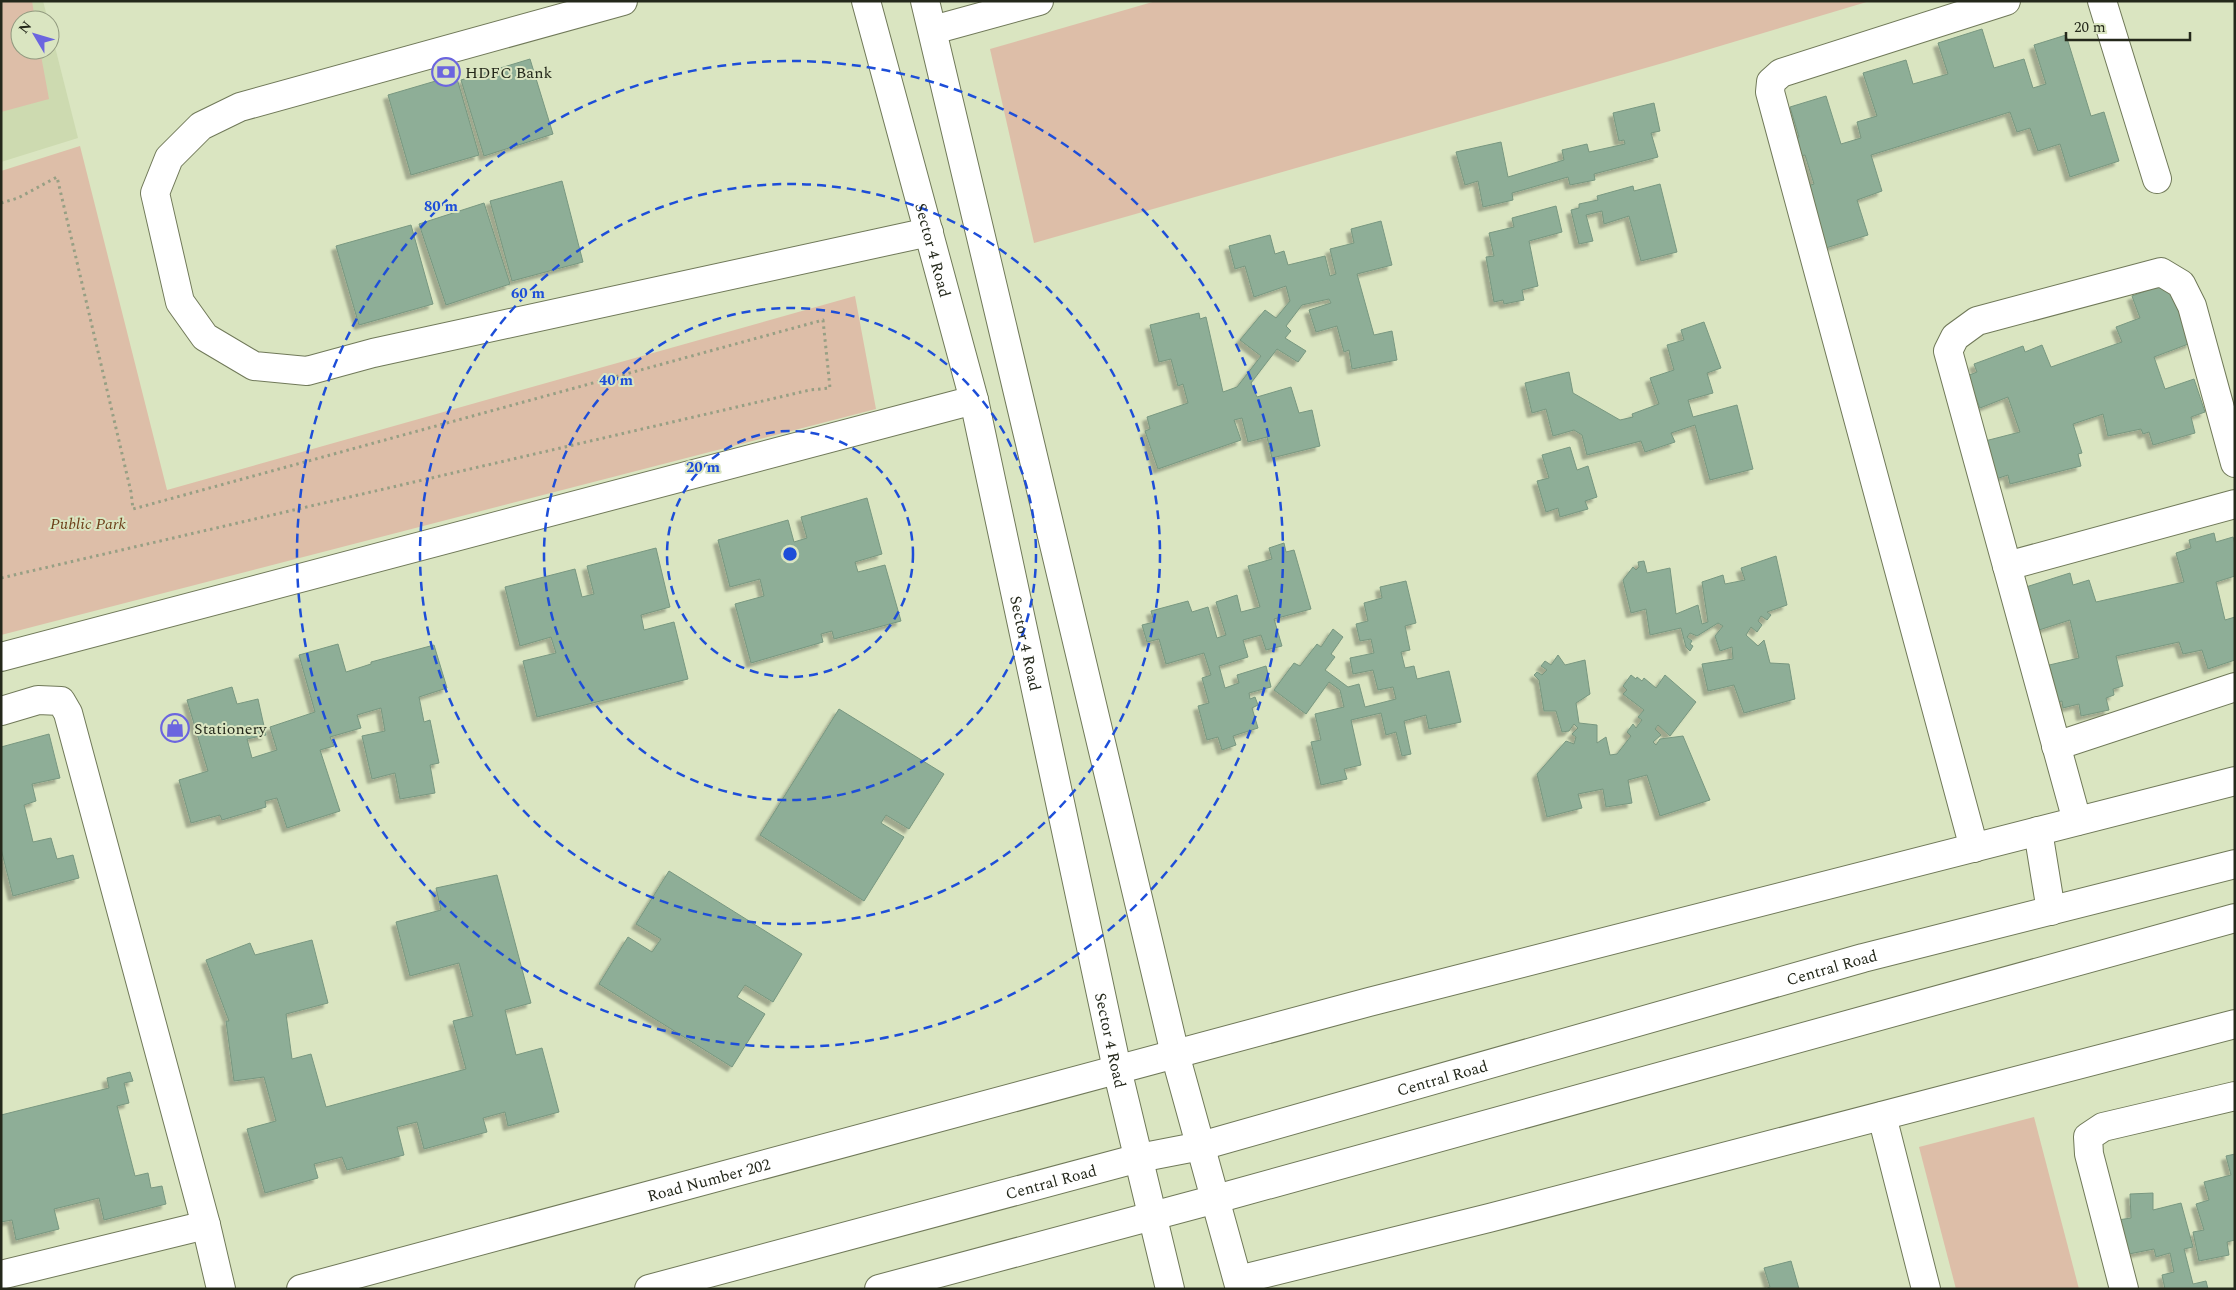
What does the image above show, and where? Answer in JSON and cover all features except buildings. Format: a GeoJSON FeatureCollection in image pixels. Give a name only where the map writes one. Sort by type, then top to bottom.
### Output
{"type":"FeatureCollection","features":[{"type":"Feature","properties":{"kind":"street"},"geometry":{"type":"LineString","coordinates":[[623,1],[240,107],[202,126],[169,158],[155,193],[180,302],[206,337],[254,366],[307,371],[373,352],[929,232]]}},
{"type":"Feature","properties":{"kind":"street","name":"Sector 4 Road"},"geometry":{"type":"LineString","coordinates":[[866,1],[974,400],[1117,1069],[1170,1289]]}},
{"type":"Feature","properties":{"kind":"street"},"geometry":{"type":"LineString","coordinates":[[925,1],[1175,1054],[1239,1284],[2235,1024]]}},
{"type":"Feature","properties":{"kind":"street"},"geometry":{"type":"LineString","coordinates":[[933,30],[1039,1]]}},
{"type":"Feature","properties":{"kind":"street"},"geometry":{"type":"LineString","coordinates":[[1974,848],[1770,92],[1771,82],[1781,73],[2006,1]]}},
{"type":"Feature","properties":{"kind":"street"},"geometry":{"type":"LineString","coordinates":[[2102,1],[2157,179]]}},
{"type":"Feature","properties":{"kind":"street"},"geometry":{"type":"LineString","coordinates":[[2077,821],[1948,351],[1955,337],[1977,321],[2161,272],[2181,284],[2192,306],[2235,463]]}},
{"type":"Feature","properties":{"kind":"street"},"geometry":{"type":"LineString","coordinates":[[1,657],[974,400]]}},
{"type":"Feature","properties":{"kind":"street"},"geometry":{"type":"LineString","coordinates":[[2006,566],[2235,504]]}},
{"type":"Feature","properties":{"kind":"street"},"geometry":{"type":"LineString","coordinates":[[2056,746],[2235,687]]}},
{"type":"Feature","properties":{"kind":"street"},"geometry":{"type":"LineString","coordinates":[[1,711],[38,700],[61,701],[68,713],[206,1225],[221,1289]]}},
{"type":"Feature","properties":{"kind":"street","name":"Road Number 202"},"geometry":{"type":"LineString","coordinates":[[301,1289],[1369,1002],[2235,781]]}},
{"type":"Feature","properties":{"kind":"street"},"geometry":{"type":"LineString","coordinates":[[2038,831],[2051,910]]}},
{"type":"Feature","properties":{"kind":"street","name":"Central Road"},"geometry":{"type":"LineString","coordinates":[[649,1289],[1139,1158],[1201,1146],[1853,961],[2235,864]]}},
{"type":"Feature","properties":{"kind":"street"},"geometry":{"type":"LineString","coordinates":[[879,1289],[1216,1199],[2235,918]]}},
{"type":"Feature","properties":{"kind":"street"},"geometry":{"type":"LineString","coordinates":[[2124,1289],[2089,1154],[2088,1137],[2103,1127],[2235,1096]]}},
{"type":"Feature","properties":{"kind":"street"},"geometry":{"type":"LineString","coordinates":[[1882,1116],[1926,1289]]}},
{"type":"Feature","properties":{"kind":"street"},"geometry":{"type":"LineString","coordinates":[[1,1275],[206,1225]]}},
{"type":"Feature","properties":{"kind":"path"},"geometry":{"type":"LineString","coordinates":[[1,578],[810,390]]}},
{"type":"Feature","properties":{"kind":"shaded area"},"geometry":{"type":"Polygon","coordinates":[[[1,1],[43,1],[45,10],[10,10],[10,60],[58,60],[78,138],[1,162],[1,1]]]}},
{"type":"Feature","properties":{"kind":"green space"},"geometry":{"type":"Polygon","coordinates":[[[1,1],[32,1],[33,10],[10,10],[10,60],[42,60],[49,99],[1,112],[1,1]]]}},
{"type":"Feature","properties":{"kind":"green space"},"geometry":{"type":"Polygon","coordinates":[[[1156,1],[1870,1],[1670,61],[1034,243],[990,49],[1156,1]]]}},
{"type":"Feature","properties":{"kind":"green space","name":"Public Park"},"geometry":{"type":"Polygon","coordinates":[[[80,146],[167,490],[855,296],[876,409],[1,635],[1,171],[80,146]]]}},
{"type":"Feature","properties":{"kind":"green space"},"geometry":{"type":"Polygon","coordinates":[[[2034,1117],[2079,1289],[1956,1289],[1919,1147],[2034,1117]]]}},
{"type":"Feature","properties":{"kind":"place","name":"HDFC Bank"},"geometry":{"type":"Point","coordinates":[446,72]}},
{"type":"Feature","properties":{"kind":"place","name":"Stationery"},"geometry":{"type":"Point","coordinates":[175,728]}}]}
